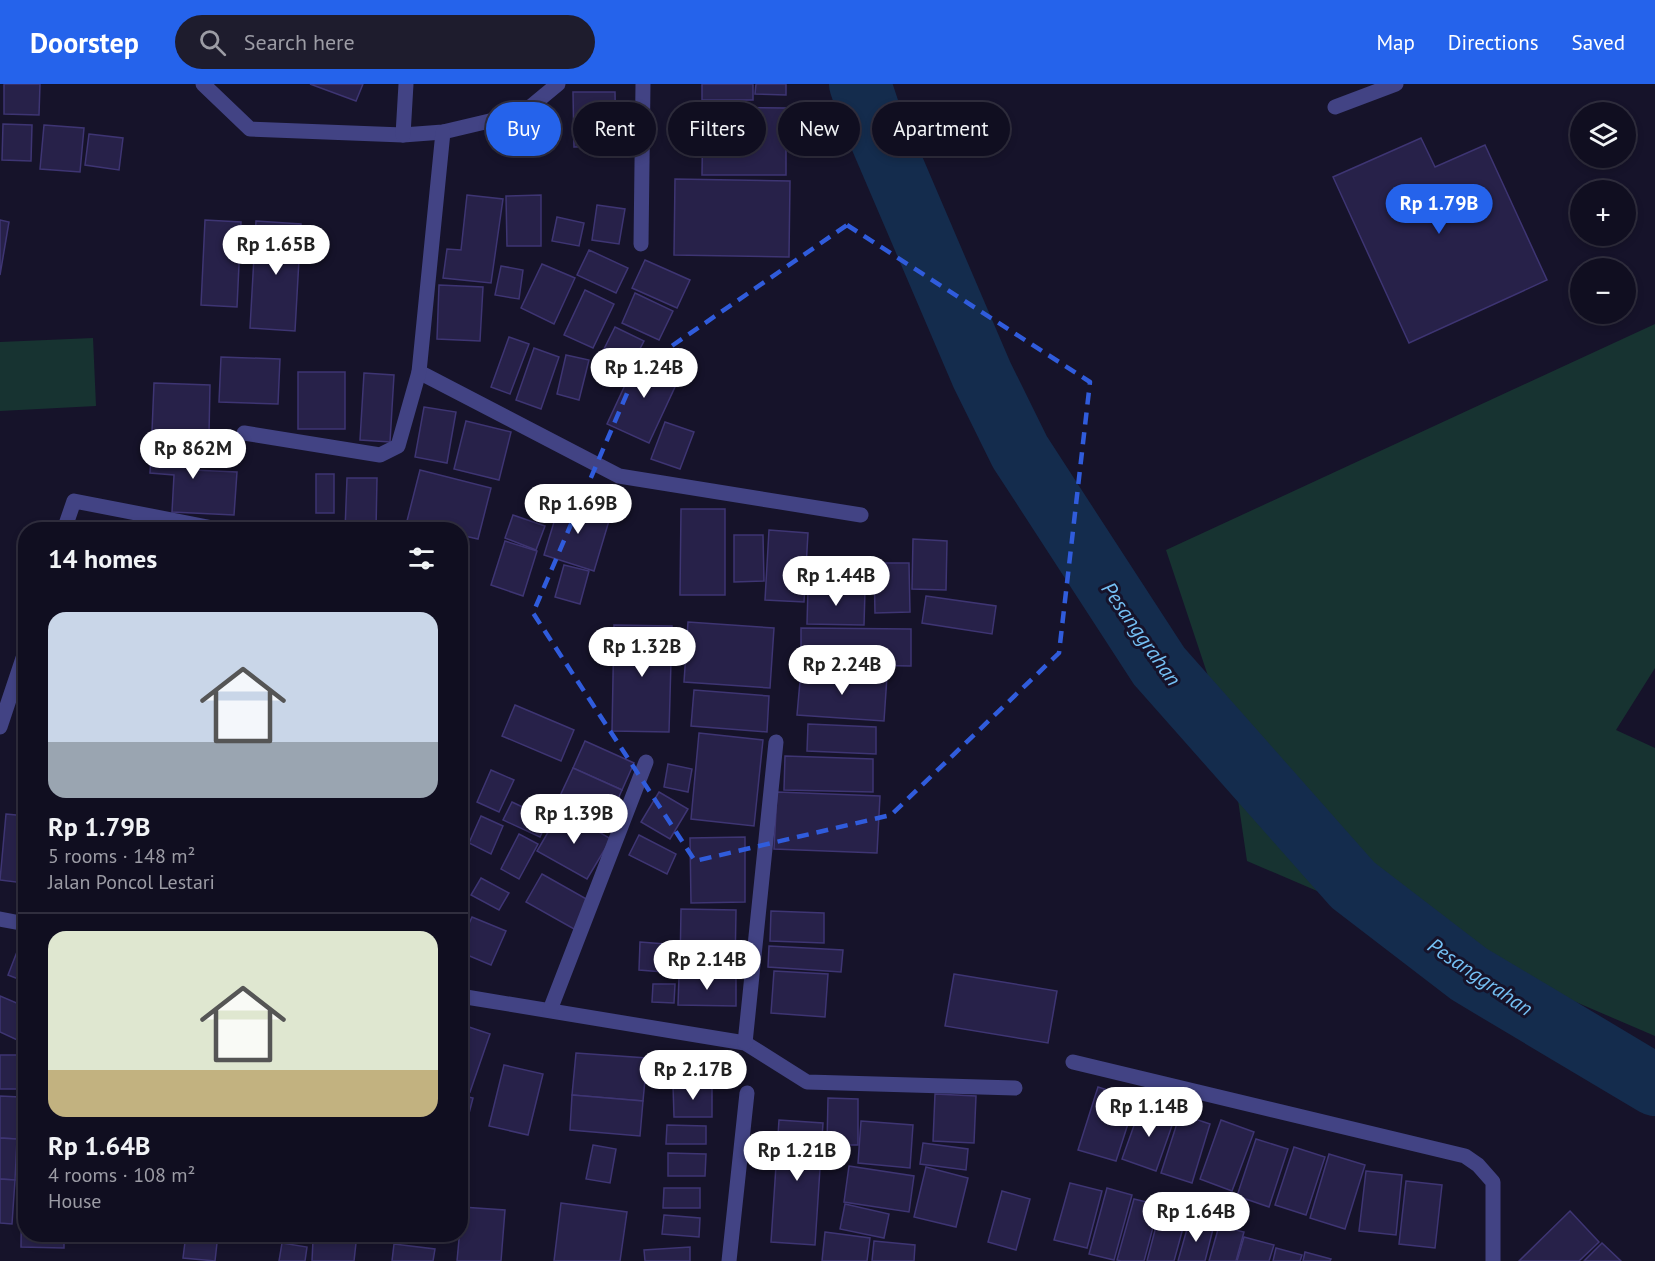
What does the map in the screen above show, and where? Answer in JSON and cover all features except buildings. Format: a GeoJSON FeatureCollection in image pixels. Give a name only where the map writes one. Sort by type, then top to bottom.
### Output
{"type":"FeatureCollection","features":[{"type":"Feature","properties":{"kind":"street"},"geometry":{"type":"LineString","coordinates":[[203,84],[250,129],[403,135],[443,132],[523,113],[558,84]]}},
{"type":"Feature","properties":{"kind":"street"},"geometry":{"type":"LineString","coordinates":[[403,135],[406,84]]}},
{"type":"Feature","properties":{"kind":"street"},"geometry":{"type":"LineString","coordinates":[[641,244],[643,84]]}},
{"type":"Feature","properties":{"kind":"street"},"geometry":{"type":"LineString","coordinates":[[1335,107],[1396,84]]}},
{"type":"Feature","properties":{"kind":"street"},"geometry":{"type":"LineString","coordinates":[[244,433],[380,455],[398,446],[419,372],[443,132]]}},
{"type":"Feature","properties":{"kind":"street"},"geometry":{"type":"LineString","coordinates":[[419,372],[619,476],[861,515]]}},
{"type":"Feature","properties":{"kind":"street"},"geometry":{"type":"LineString","coordinates":[[67,522],[74,501],[183,522]]}},
{"type":"Feature","properties":{"kind":"street"},"geometry":{"type":"LineString","coordinates":[[0,727],[18,673]]}},
{"type":"Feature","properties":{"kind":"street"},"geometry":{"type":"LineString","coordinates":[[745,1043],[776,742]]}},
{"type":"Feature","properties":{"kind":"street"},"geometry":{"type":"LineString","coordinates":[[550,1010],[646,762]]}},
{"type":"Feature","properties":{"kind":"street"},"geometry":{"type":"LineString","coordinates":[[0,919],[18,922]]}},
{"type":"Feature","properties":{"kind":"street"},"geometry":{"type":"LineString","coordinates":[[468,997],[745,1043],[807,1082],[1015,1088]]}},
{"type":"Feature","properties":{"kind":"street"},"geometry":{"type":"LineString","coordinates":[[1073,1062],[1466,1156],[1494,1182],[1493,1261]]}},
{"type":"Feature","properties":{"kind":"street"},"geometry":{"type":"LineString","coordinates":[[729,1261],[747,1093]]}},
{"type":"Feature","properties":{"kind":"highlighted area"},"geometry":{"type":"Polygon","coordinates":[[[847,225],[1090,382],[1059,653],[891,815],[695,861],[533,613],[637,370],[847,225]]]}},
{"type":"Feature","properties":{"kind":"green space"},"geometry":{"type":"Polygon","coordinates":[[[1655,324],[1655,668],[1616,730],[1655,748],[1655,1036],[1247,861],[1229,739],[1166,550],[1655,324]]]}},
{"type":"Feature","properties":{"kind":"green space"},"geometry":{"type":"Polygon","coordinates":[[[93,338],[96,406],[0,411],[0,342],[93,338]]]}},
{"type":"Feature","properties":{"kind":"waterway","name":"Pesanggrahan"},"geometry":{"type":"LineString","coordinates":[[860,84],[869,111],[982,375],[1020,452],[1159,666],[1353,885],[1469,974],[1655,1085]]}}]}
